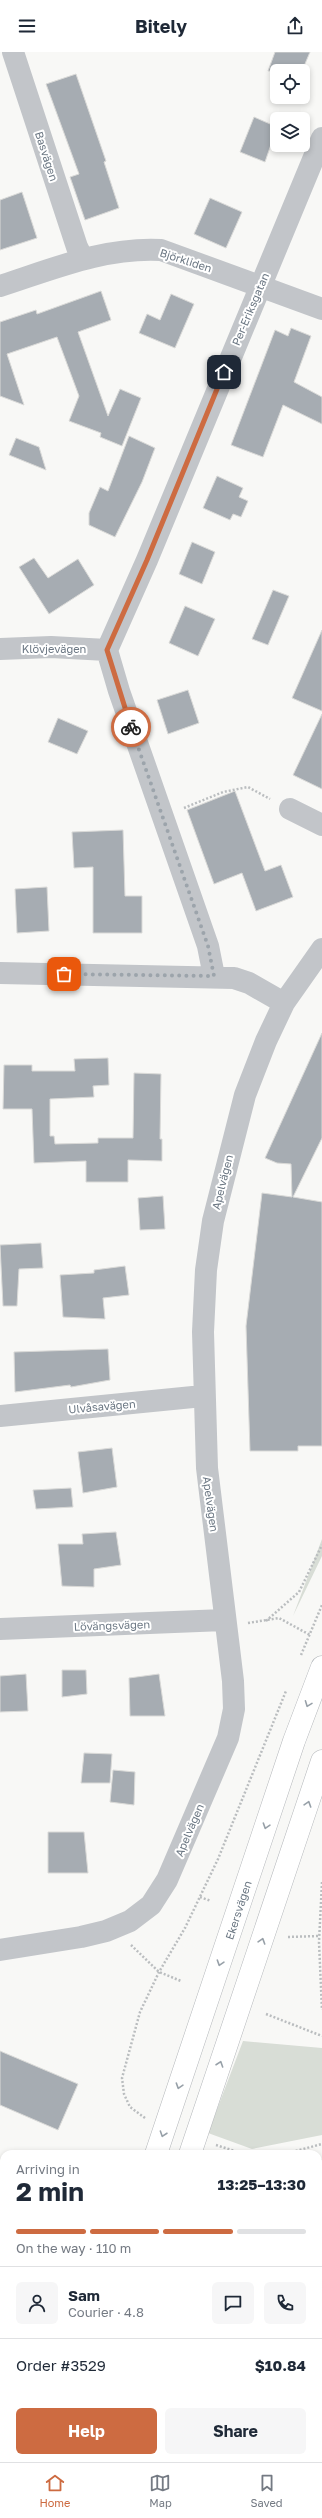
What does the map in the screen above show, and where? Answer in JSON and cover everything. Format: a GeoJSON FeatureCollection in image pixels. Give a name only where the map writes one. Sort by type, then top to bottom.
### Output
{"type":"FeatureCollection","features":[{"type":"Feature","properties":{"kind":"main road","name":"Ekersvägen"},"geometry":{"type":"LineString","coordinates":[[157,2150],[294,1741],[322,1667]]}},
{"type":"Feature","properties":{"kind":"main road"},"geometry":{"type":"LineString","coordinates":[[191,2150],[322,1761]]}},
{"type":"Feature","properties":{"kind":"street","name":"Basvägen"},"geometry":{"type":"LineString","coordinates":[[13,52],[77,247],[83,259]]}},
{"type":"Feature","properties":{"kind":"street","name":"Per-Eriksgatan"},"geometry":{"type":"LineString","coordinates":[[107,650],[147,560],[322,138]]}},
{"type":"Feature","properties":{"kind":"street","name":"Björkliden"},"geometry":{"type":"LineString","coordinates":[[0,286],[83,259],[135,249],[161,250],[322,309]]}},
{"type":"Feature","properties":{"kind":"street","name":"Klövjevägen"},"geometry":{"type":"LineString","coordinates":[[0,649],[51,647],[107,650]]}},
{"type":"Feature","properties":{"kind":"street"},"geometry":{"type":"LineString","coordinates":[[107,650],[119,691],[208,946],[214,976]]}},
{"type":"Feature","properties":{"kind":"street"},"geometry":{"type":"LineString","coordinates":[[290,809],[322,825]]}},
{"type":"Feature","properties":{"kind":"street","name":"Apelvägen"},"geometry":{"type":"LineString","coordinates":[[0,1950],[81,1937],[106,1931],[130,1921],[151,1905],[168,1880],[228,1738],[234,1709],[207,1468],[203,1396],[206,1270],[213,1221],[246,1095],[266,1041],[284,1003],[322,949]]}},
{"type":"Feature","properties":{"kind":"street"},"geometry":{"type":"LineString","coordinates":[[0,973],[214,976],[234,978],[249,983],[284,1003]]}},
{"type":"Feature","properties":{"kind":"street","name":"Ulvåsavägen"},"geometry":{"type":"LineString","coordinates":[[0,1416],[203,1396]]}},
{"type":"Feature","properties":{"kind":"street","name":"Lövängsvägen"},"geometry":{"type":"LineString","coordinates":[[0,1629],[224,1620]]}},
{"type":"Feature","properties":{"kind":"path"},"geometry":{"type":"LineString","coordinates":[[163,816],[223,792],[248,787],[290,809]]}},
{"type":"Feature","properties":{"kind":"path"},"geometry":{"type":"LineString","coordinates":[[266,1621],[299,1592],[322,1545]]}},
{"type":"Feature","properties":{"kind":"path"},"geometry":{"type":"LineString","coordinates":[[300,1657],[322,1605]]}},
{"type":"Feature","properties":{"kind":"path"},"geometry":{"type":"LineString","coordinates":[[224,1620],[239,1624],[279,1618],[310,1635]]}},
{"type":"Feature","properties":{"kind":"path"},"geometry":{"type":"LineString","coordinates":[[147,2119],[130,2107],[124,2094],[122,2078],[140,2012],[159,1972],[185,1928],[218,1859],[288,1686]]}},
{"type":"Feature","properties":{"kind":"path"},"geometry":{"type":"LineString","coordinates":[[322,1882],[319,1936],[322,2010]]}},
{"type":"Feature","properties":{"kind":"path"},"geometry":{"type":"LineString","coordinates":[[200,1897],[210,1901]]}},
{"type":"Feature","properties":{"kind":"path"},"geometry":{"type":"LineString","coordinates":[[288,1937],[319,1936]]}},
{"type":"Feature","properties":{"kind":"path"},"geometry":{"type":"LineString","coordinates":[[159,1972],[182,1981]]}},
{"type":"Feature","properties":{"kind":"path"},"geometry":{"type":"LineString","coordinates":[[266,2014],[322,2036]]}},
{"type":"Feature","properties":{"kind":"path"},"geometry":{"type":"LineString","coordinates":[[299,2150],[322,2144]]}},
{"type":"Feature","properties":{"kind":"path"},"geometry":{"type":"LineString","coordinates":[[215,2145],[231,2150]]}},
{"type":"Feature","properties":{"kind":"shaded area"},"geometry":{"type":"Polygon","coordinates":[[[322,1539],[322,1556],[293,1616],[322,1539]]]}},
{"type":"Feature","properties":{"kind":"shaded area"},"geometry":{"type":"Polygon","coordinates":[[[243,2041],[322,2048],[322,2135],[252,2149],[208,2133],[243,2041]]]}},
{"type":"Feature","properties":{"kind":"building"},"geometry":{"type":"Polygon","coordinates":[[[275,52],[310,52],[305,64],[271,64],[275,52]]]}},
{"type":"Feature","properties":{"kind":"building"},"geometry":{"type":"Polygon","coordinates":[[[76,74],[106,161],[104,162],[119,208],[85,220],[70,177],[79,174],[46,84],[76,74]]]}},
{"type":"Feature","properties":{"kind":"building"},"geometry":{"type":"Polygon","coordinates":[[[254,117],[270,124],[270,147],[265,162],[240,152],[254,117]]]}},
{"type":"Feature","properties":{"kind":"building"},"geometry":{"type":"Polygon","coordinates":[[[22,192],[37,238],[0,250],[0,200],[22,192]]]}},
{"type":"Feature","properties":{"kind":"building"},"geometry":{"type":"Polygon","coordinates":[[[210,198],[242,212],[226,248],[194,234],[210,198]]]}},
{"type":"Feature","properties":{"kind":"building"},"geometry":{"type":"Polygon","coordinates":[[[101,291],[111,320],[78,332],[108,416],[120,389],[141,398],[122,446],[100,437],[101,433],[69,421],[79,396],[57,337],[7,354],[24,405],[0,396],[0,322],[36,310],[37,314],[101,291]]]}},
{"type":"Feature","properties":{"kind":"building"},"geometry":{"type":"Polygon","coordinates":[[[171,294],[194,304],[175,348],[139,333],[147,314],[160,320],[171,294]]]}},
{"type":"Feature","properties":{"kind":"building"},"geometry":{"type":"Polygon","coordinates":[[[291,328],[311,336],[294,382],[322,397],[322,424],[283,405],[263,457],[231,445],[275,330],[288,336],[291,328]]]}},
{"type":"Feature","properties":{"kind":"building"},"geometry":{"type":"Polygon","coordinates":[[[129,436],[155,448],[142,482],[115,537],[89,525],[89,513],[100,487],[108,491],[129,436]]]}},
{"type":"Feature","properties":{"kind":"building"},"geometry":{"type":"Polygon","coordinates":[[[16,438],[39,447],[46,470],[9,455],[16,438]]]}},
{"type":"Feature","properties":{"kind":"building"},"geometry":{"type":"Polygon","coordinates":[[[217,476],[243,488],[239,497],[248,501],[241,517],[233,514],[230,520],[203,508],[217,476]]]}},
{"type":"Feature","properties":{"kind":"building"},"geometry":{"type":"Polygon","coordinates":[[[192,542],[215,552],[202,584],[179,574],[192,542]]]}},
{"type":"Feature","properties":{"kind":"building"},"geometry":{"type":"Polygon","coordinates":[[[34,558],[48,578],[78,559],[94,585],[49,614],[19,567],[34,558]]]}},
{"type":"Feature","properties":{"kind":"building"},"geometry":{"type":"Polygon","coordinates":[[[273,590],[289,596],[268,645],[252,639],[273,590]]]}},
{"type":"Feature","properties":{"kind":"building"},"geometry":{"type":"Polygon","coordinates":[[[185,606],[215,619],[198,656],[169,643],[185,606]]]}},
{"type":"Feature","properties":{"kind":"building"},"geometry":{"type":"Polygon","coordinates":[[[322,630],[322,711],[292,698],[322,630]]]}},
{"type":"Feature","properties":{"kind":"building"},"geometry":{"type":"Polygon","coordinates":[[[188,690],[199,723],[168,734],[157,700],[188,690]]]}},
{"type":"Feature","properties":{"kind":"building"},"geometry":{"type":"Polygon","coordinates":[[[322,714],[322,789],[293,775],[322,714]]]}},
{"type":"Feature","properties":{"kind":"building"},"geometry":{"type":"Polygon","coordinates":[[[58,718],[88,731],[77,754],[48,742],[58,718]]]}},
{"type":"Feature","properties":{"kind":"building"},"geometry":{"type":"Polygon","coordinates":[[[235,791],[265,871],[281,865],[293,897],[256,911],[242,873],[214,884],[187,810],[235,791]]]}},
{"type":"Feature","properties":{"kind":"building"},"geometry":{"type":"Polygon","coordinates":[[[123,830],[125,896],[142,896],[142,933],[93,933],[93,867],[74,868],[72,832],[123,830]]]}},
{"type":"Feature","properties":{"kind":"building"},"geometry":{"type":"Polygon","coordinates":[[[47,887],[49,931],[17,933],[15,889],[47,887]]]}},
{"type":"Feature","properties":{"kind":"building"},"geometry":{"type":"Polygon","coordinates":[[[322,1033],[322,1138],[293,1197],[322,1202],[322,1446],[298,1446],[298,1451],[250,1451],[246,1326],[262,1193],[292,1197],[291,1164],[277,1163],[265,1158],[322,1033]]]}},
{"type":"Feature","properties":{"kind":"building"},"geometry":{"type":"Polygon","coordinates":[[[108,1058],[109,1085],[93,1086],[94,1097],[50,1099],[50,1136],[54,1136],[55,1144],[98,1143],[98,1138],[133,1138],[134,1073],[161,1074],[160,1139],[162,1139],[162,1161],[128,1160],[128,1182],[86,1182],[86,1161],[34,1163],[32,1109],[3,1109],[4,1065],[32,1065],[32,1071],[75,1071],[74,1059],[108,1058]]]}},
{"type":"Feature","properties":{"kind":"building"},"geometry":{"type":"Polygon","coordinates":[[[163,1196],[165,1229],[140,1230],[138,1198],[163,1196]]]}},
{"type":"Feature","properties":{"kind":"building"},"geometry":{"type":"Polygon","coordinates":[[[41,1243],[43,1268],[19,1269],[17,1306],[3,1306],[0,1245],[41,1243]]]}},
{"type":"Feature","properties":{"kind":"building"},"geometry":{"type":"Polygon","coordinates":[[[125,1266],[129,1295],[103,1298],[105,1319],[63,1317],[60,1275],[94,1273],[94,1270],[125,1266]]]}},
{"type":"Feature","properties":{"kind":"building"},"geometry":{"type":"Polygon","coordinates":[[[108,1349],[110,1380],[71,1387],[70,1385],[15,1392],[14,1352],[108,1349]]]}},
{"type":"Feature","properties":{"kind":"building"},"geometry":{"type":"Polygon","coordinates":[[[112,1448],[117,1487],[83,1493],[78,1452],[112,1448]]]}},
{"type":"Feature","properties":{"kind":"building"},"geometry":{"type":"Polygon","coordinates":[[[71,1488],[73,1507],[36,1509],[33,1490],[71,1488]]]}},
{"type":"Feature","properties":{"kind":"building"},"geometry":{"type":"Polygon","coordinates":[[[116,1532],[121,1565],[94,1569],[94,1587],[62,1586],[58,1544],[83,1544],[82,1534],[116,1532]]]}},
{"type":"Feature","properties":{"kind":"building"},"geometry":{"type":"Polygon","coordinates":[[[62,1670],[86,1670],[87,1694],[62,1697],[62,1670]]]}},
{"type":"Feature","properties":{"kind":"building"},"geometry":{"type":"Polygon","coordinates":[[[26,1674],[28,1711],[0,1712],[0,1676],[26,1674]]]}},
{"type":"Feature","properties":{"kind":"building"},"geometry":{"type":"Polygon","coordinates":[[[159,1674],[165,1716],[130,1716],[129,1678],[159,1674]]]}},
{"type":"Feature","properties":{"kind":"building"},"geometry":{"type":"Polygon","coordinates":[[[84,1753],[112,1754],[110,1783],[81,1783],[84,1753]]]}},
{"type":"Feature","properties":{"kind":"building"},"geometry":{"type":"Polygon","coordinates":[[[113,1770],[135,1772],[134,1805],[110,1802],[113,1770]]]}},
{"type":"Feature","properties":{"kind":"building"},"geometry":{"type":"Polygon","coordinates":[[[48,1832],[84,1832],[88,1873],[48,1873],[48,1832]]]}},
{"type":"Feature","properties":{"kind":"building"},"geometry":{"type":"Polygon","coordinates":[[[0,2051],[78,2084],[58,2130],[0,2105],[0,2051]]]}},
{"type":"Feature","properties":{"kind":"way so far"},"geometry":{"type":"LineString","coordinates":[[64,974],[111,976],[214,976],[212,959],[208,946],[131,727]]}},
{"type":"Feature","properties":{"kind":"route"},"geometry":{"type":"LineString","coordinates":[[131,727],[107,650],[147,560],[224,372]]}}]}
